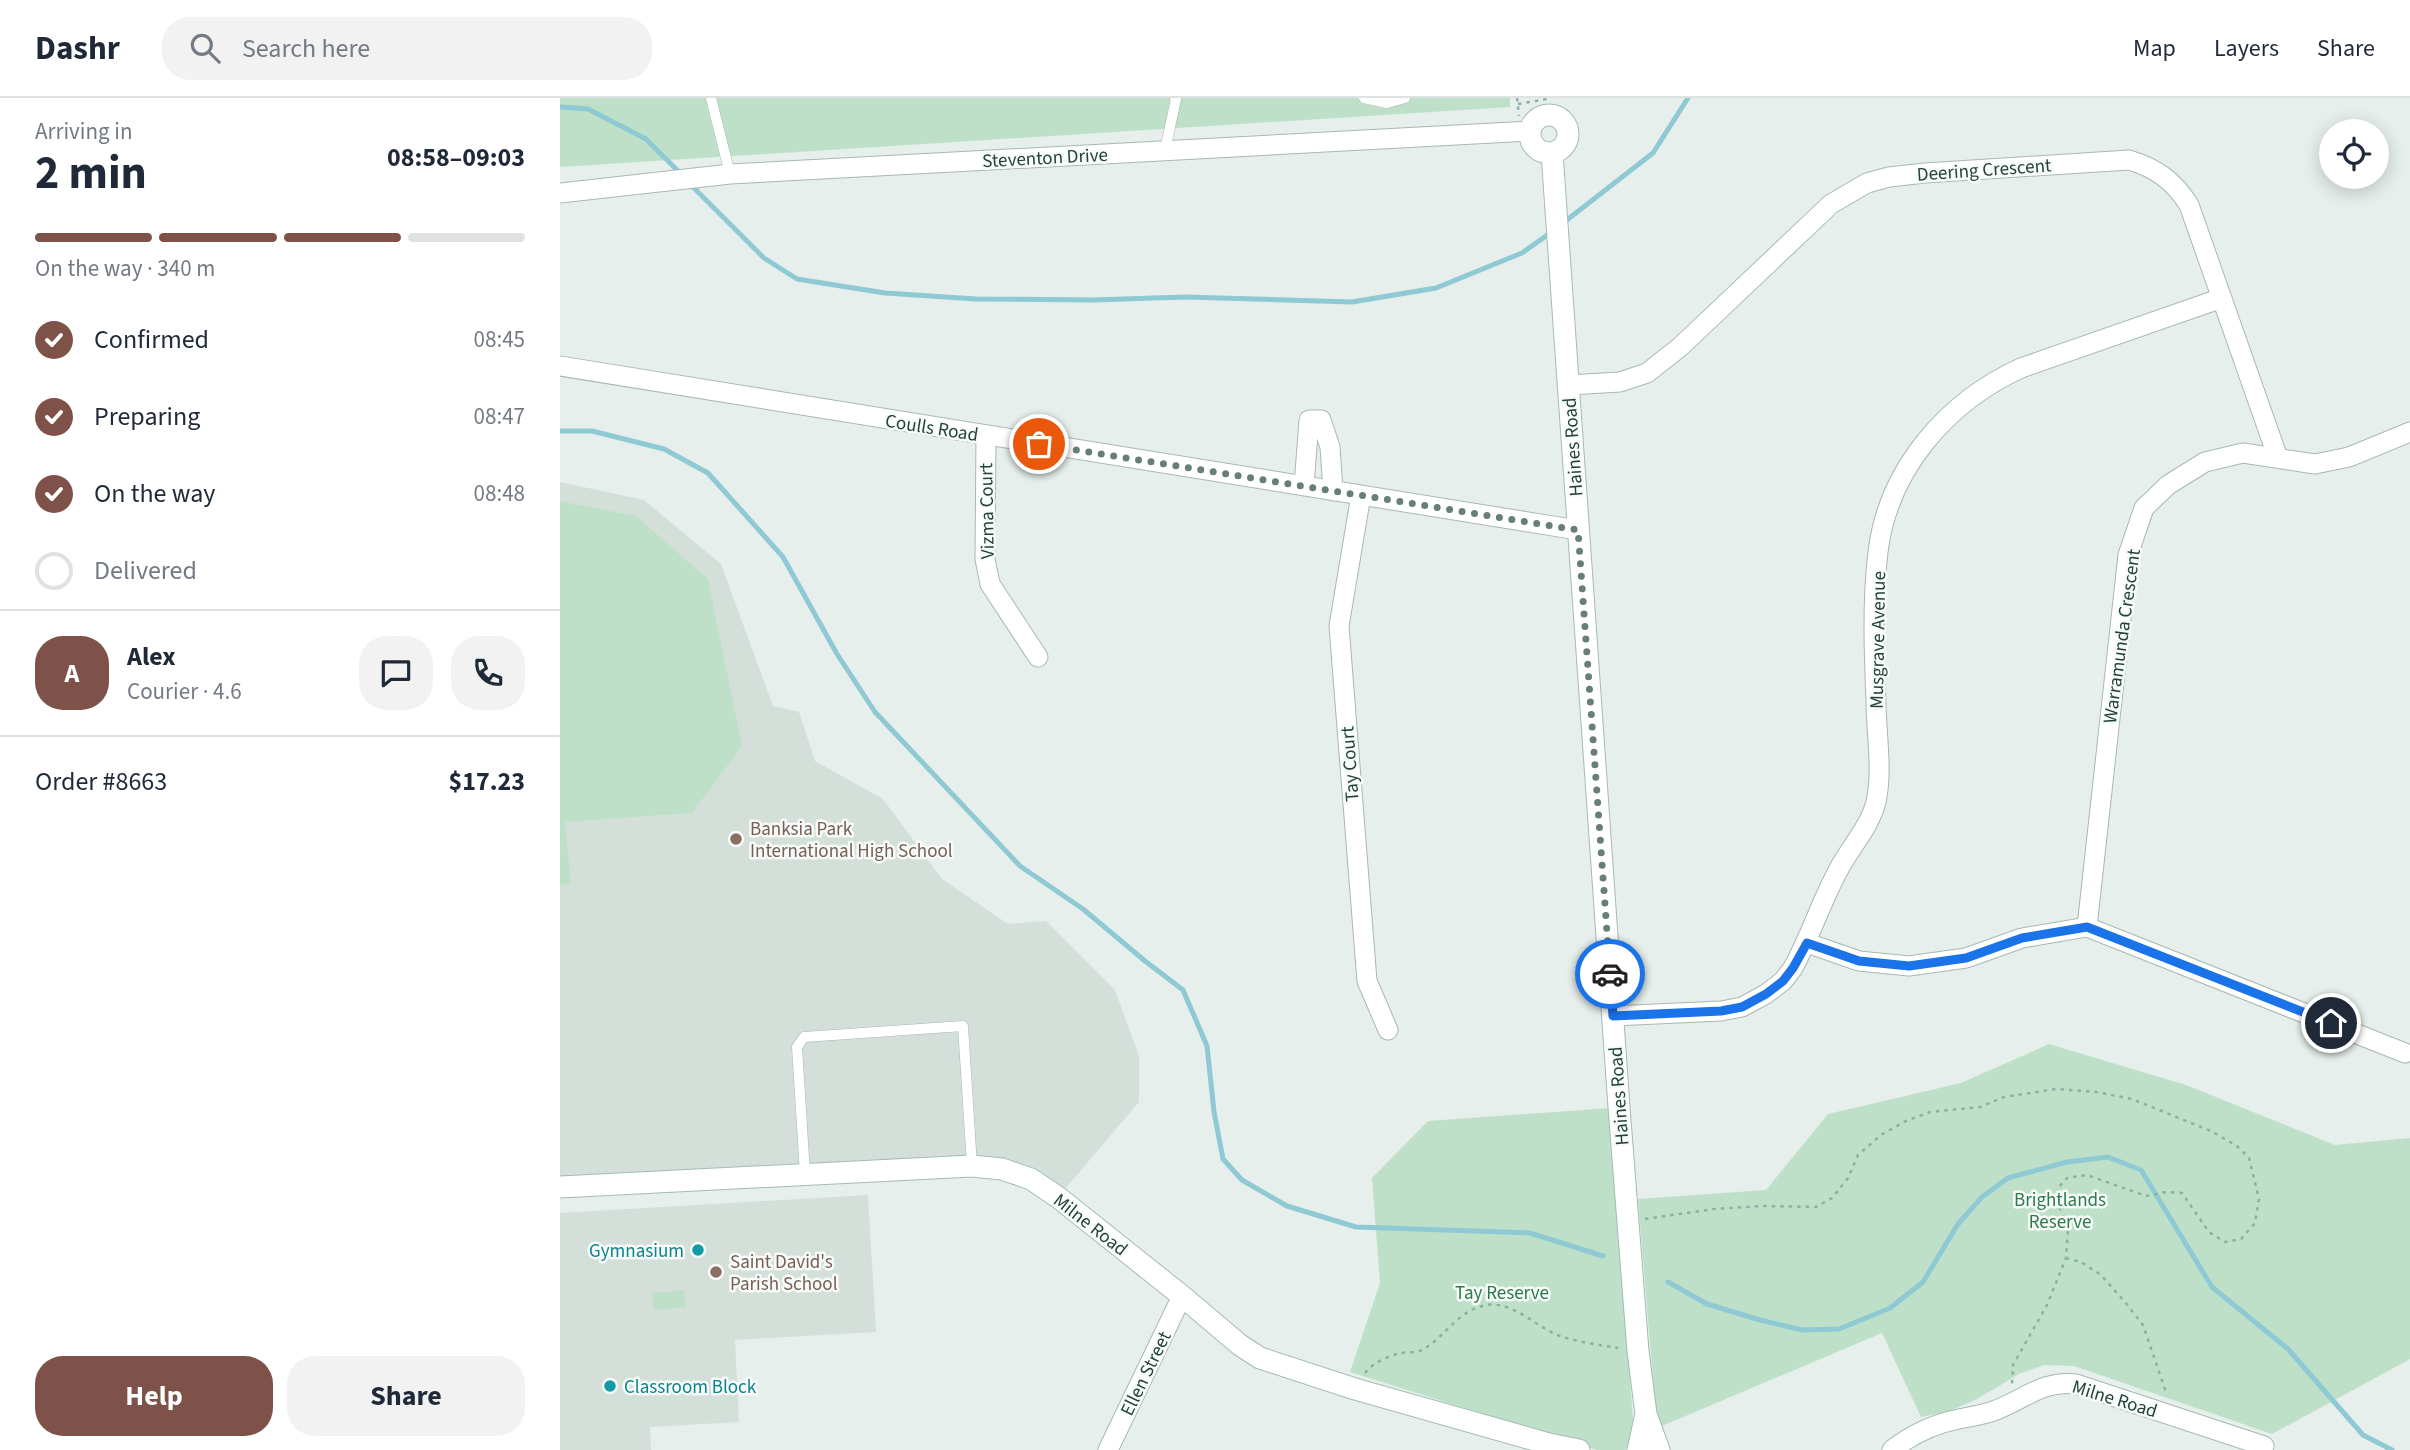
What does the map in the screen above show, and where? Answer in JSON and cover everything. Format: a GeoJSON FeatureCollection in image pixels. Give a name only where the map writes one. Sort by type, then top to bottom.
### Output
{"type":"FeatureCollection","features":[{"type":"Feature","properties":{"kind":"main road"},"geometry":{"type":"LineString","coordinates":[[1548,104],[1568,129],[1568,136],[1563,147],[1552,153],[1540,151],[1536,147],[1531,131],[1548,104]]}},
{"type":"Feature","properties":{"kind":"main road","name":"Haines Road"},"geometry":{"type":"LineString","coordinates":[[1552,153],[1628,1222],[1646,1414],[1659,1450]]}},
{"type":"Feature","properties":{"kind":"main road","name":"Milne Road"},"geometry":{"type":"LineString","coordinates":[[560,1187],[972,1166],[1002,1169],[1031,1179],[1059,1198],[1240,1345],[1260,1358],[1355,1389],[1556,1447],[1578,1450]]}},
{"type":"Feature","properties":{"kind":"main road"},"geometry":{"type":"LineString","coordinates":[[1637,1450],[1646,1414]]}},
{"type":"Feature","properties":{"kind":"street","name":"Steventon Drive"},"geometry":{"type":"LineString","coordinates":[[560,192],[730,174],[1531,131]]}},
{"type":"Feature","properties":{"kind":"street","name":"Deering Crescent"},"geometry":{"type":"LineString","coordinates":[[1568,385],[1619,382],[1647,373],[1680,347],[1831,204],[1867,183],[1889,177],[2129,160],[2150,166],[2180,190],[2189,205],[2278,458]]}},
{"type":"Feature","properties":{"kind":"street","name":"Musgrave Avenue"},"geometry":{"type":"LineString","coordinates":[[1613,1016],[1721,1011],[1742,1007],[1783,981],[1793,968],[1807,943],[1840,867],[1867,823],[1877,800],[1879,773],[1874,643],[1878,552],[1888,507],[1899,481],[1915,457],[1951,413],[1996,379],[2021,368],[2222,298]]}},
{"type":"Feature","properties":{"kind":"street","name":"Coulls Road"},"geometry":{"type":"LineString","coordinates":[[560,366],[1578,530]]}},
{"type":"Feature","properties":{"kind":"street"},"geometry":{"type":"LineString","coordinates":[[1304,486],[1309,420],[1321,420],[1331,447],[1333,491]]}},
{"type":"Feature","properties":{"kind":"street","name":"Warramunda Crescent"},"geometry":{"type":"LineString","coordinates":[[2087,927],[2128,555],[2144,508],[2168,485],[2205,462],[2243,453],[2315,464],[2349,457],[2410,432]]}},
{"type":"Feature","properties":{"kind":"street","name":"Vizma Court"},"geometry":{"type":"LineString","coordinates":[[986,435],[985,559],[990,584],[1038,657]]}},
{"type":"Feature","properties":{"kind":"street","name":"Tay Court"},"geometry":{"type":"LineString","coordinates":[[1361,495],[1339,626],[1367,981],[1388,1030]]}},
{"type":"Feature","properties":{"kind":"street"},"geometry":{"type":"LineString","coordinates":[[1807,943],[1859,961],[1909,966],[1966,958],[2022,938],[2087,927],[2405,1053]]}},
{"type":"Feature","properties":{"kind":"street","name":"Ellen Street"},"geometry":{"type":"LineString","coordinates":[[1108,1450],[1182,1296]]}},
{"type":"Feature","properties":{"kind":"street","name":"Milne Road"},"geometry":{"type":"LineString","coordinates":[[1892,1450],[1906,1438],[1928,1428],[1998,1410],[2017,1398],[2061,1382],[2076,1384],[2264,1446]]}},
{"type":"Feature","properties":{"kind":"lane"},"geometry":{"type":"LineString","coordinates":[[711,98],[730,174]]}},
{"type":"Feature","properties":{"kind":"lane"},"geometry":{"type":"LineString","coordinates":[[1166,150],[1176,98]]}},
{"type":"Feature","properties":{"kind":"lane"},"geometry":{"type":"LineString","coordinates":[[1364,98],[1387,103],[1405,98]]}},
{"type":"Feature","properties":{"kind":"lane"},"geometry":{"type":"LineString","coordinates":[[805,1174],[797,1047],[804,1037],[963,1026],[972,1166]]}},
{"type":"Feature","properties":{"kind":"path"},"geometry":{"type":"LineString","coordinates":[[1518,104],[1548,104]]}},
{"type":"Feature","properties":{"kind":"path"},"geometry":{"type":"LineString","coordinates":[[1628,1222],[1714,1209],[1816,1207],[1832,1198],[1848,1178],[1858,1155],[1881,1135],[1906,1121],[1930,1112],[1980,1107],[2004,1097],[2056,1089],[2096,1092],[2133,1099],[2211,1131],[2237,1146],[2249,1158],[2259,1199],[2255,1223],[2241,1239],[2225,1242],[2209,1232],[2182,1194],[2166,1192],[2146,1196],[2087,1175],[2067,1178],[2058,1188],[2058,1203],[2068,1230],[2066,1258],[2047,1305],[2013,1365],[2011,1379],[2017,1398]]}},
{"type":"Feature","properties":{"kind":"path"},"geometry":{"type":"LineString","coordinates":[[2066,1258],[2081,1262],[2101,1275],[2143,1325],[2166,1387],[2170,1415]]}},
{"type":"Feature","properties":{"kind":"path"},"geometry":{"type":"LineString","coordinates":[[1355,1389],[1372,1364],[1398,1354],[1420,1351],[1439,1339],[1469,1311],[1484,1305],[1503,1306],[1559,1336],[1639,1351]]}},
{"type":"Feature","properties":{"kind":"shaded area","name":"Banksia Park International High School"},"geometry":{"type":"Polygon","coordinates":[[[560,482],[644,500],[721,564],[773,706],[799,712],[815,761],[883,799],[942,879],[1008,924],[1046,921],[1115,990],[1139,1056],[1139,1102],[1065,1189],[1036,1170],[1009,1160],[986,1158],[560,1178],[560,482]]]}},
{"type":"Feature","properties":{"kind":"shaded area","name":"Saint David's Parish School"},"geometry":{"type":"Polygon","coordinates":[[[868,1195],[876,1332],[735,1340],[739,1422],[650,1427],[651,1450],[560,1450],[560,1213],[868,1195]]]}},
{"type":"Feature","properties":{"kind":"green space"},"geometry":{"type":"Polygon","coordinates":[[[560,98],[1510,98],[1510,107],[560,167],[560,98]]]}},
{"type":"Feature","properties":{"kind":"green space"},"geometry":{"type":"Polygon","coordinates":[[[560,501],[636,516],[708,579],[742,746],[692,813],[565,822],[571,884],[560,885],[560,501]]]}},
{"type":"Feature","properties":{"kind":"green space","name":"Brightlands Reserve"},"geometry":{"type":"Polygon","coordinates":[[[2049,1044],[2186,1085],[2335,1145],[2410,1138],[2410,1359],[2272,1434],[2074,1366],[2044,1365],[2019,1374],[1977,1399],[1949,1411],[1921,1417],[1882,1333],[1657,1428],[1638,1199],[1766,1190],[1828,1114],[1961,1083],[2049,1044]]]}},
{"type":"Feature","properties":{"kind":"green space","name":"Tay Reserve"},"geometry":{"type":"Polygon","coordinates":[[[1610,1108],[1634,1433],[1631,1446],[1625,1450],[1597,1450],[1350,1372],[1380,1283],[1372,1178],[1428,1121],[1610,1108]]]}},
{"type":"Feature","properties":{"kind":"green space"},"geometry":{"type":"Polygon","coordinates":[[[684,1290],[686,1307],[654,1310],[652,1293],[684,1290]]]}},
{"type":"Feature","properties":{"kind":"waterway"},"geometry":{"type":"LineString","coordinates":[[1563,223],[1653,153],[1688,98]]}},
{"type":"Feature","properties":{"kind":"waterway"},"geometry":{"type":"LineString","coordinates":[[560,107],[588,109],[646,139],[680,173]]}},
{"type":"Feature","properties":{"kind":"waterway"},"geometry":{"type":"LineString","coordinates":[[689,183],[764,258],[797,279],[885,293],[976,299],[1093,300],[1185,297],[1352,302],[1436,288],[1522,253],[1553,231]]}},
{"type":"Feature","properties":{"kind":"waterway"},"geometry":{"type":"LineString","coordinates":[[560,431],[592,431],[664,449],[708,473],[783,557],[837,654],[875,712],[1020,866],[1083,909],[1183,990],[1207,1046],[1214,1112],[1223,1159],[1242,1180],[1287,1206],[1356,1227],[1530,1233],[1603,1256]]}},
{"type":"Feature","properties":{"kind":"waterway"},"geometry":{"type":"LineString","coordinates":[[1668,1282],[1707,1304],[1760,1320],[1802,1330],[1839,1329],[1890,1308],[1923,1282],[1958,1224],[1982,1197],[2008,1178],[2067,1162],[2108,1157],[2141,1170],[2212,1287],[2288,1349],[2363,1435],[2392,1450]]}},
{"type":"Feature","properties":{"kind":"way so far"},"geometry":{"type":"LineString","coordinates":[[1039,444],[1578,530],[1610,974]]}},
{"type":"Feature","properties":{"kind":"place","name":"Banksia Park International High School"},"geometry":{"type":"Point","coordinates":[736,839]}},
{"type":"Feature","properties":{"kind":"place","name":"Gymnasium"},"geometry":{"type":"Point","coordinates":[698,1250]}},
{"type":"Feature","properties":{"kind":"place","name":"Saint David's Parish School"},"geometry":{"type":"Point","coordinates":[716,1272]}},
{"type":"Feature","properties":{"kind":"place","name":"Classroom Block"},"geometry":{"type":"Point","coordinates":[610,1386]}},
{"type":"Feature","properties":{"kind":"route"},"geometry":{"type":"LineString","coordinates":[[1610,974],[1613,1016],[1721,1011],[1742,1007],[1783,981],[1807,943],[1859,961],[1909,966],[1966,958],[2022,938],[2087,927],[2331,1023]]}}]}
